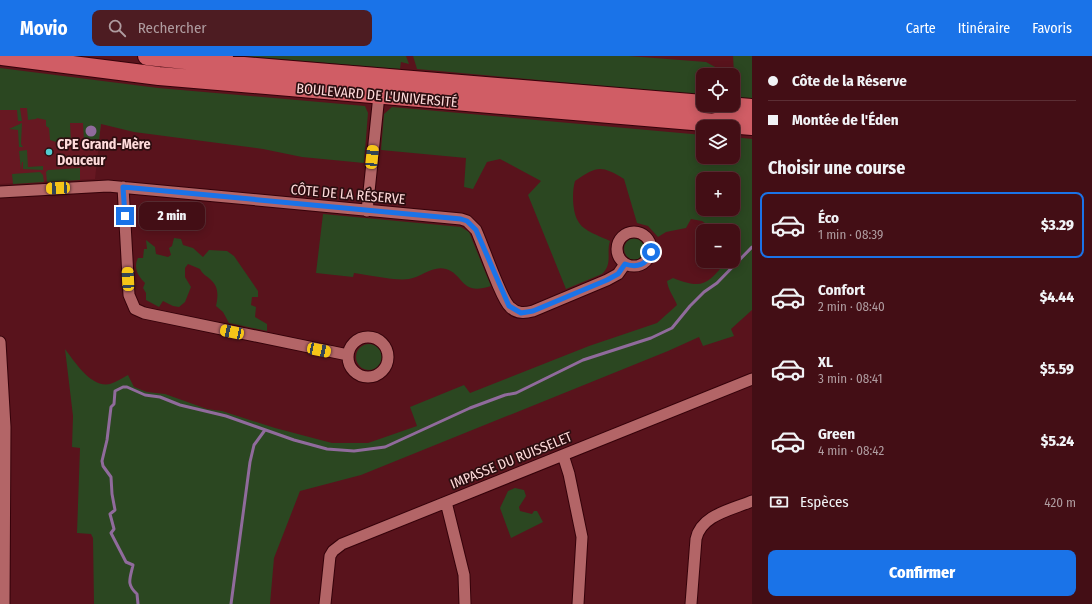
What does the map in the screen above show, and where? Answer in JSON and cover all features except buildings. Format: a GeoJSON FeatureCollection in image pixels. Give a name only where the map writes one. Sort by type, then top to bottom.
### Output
{"type":"FeatureCollection","features":[{"type":"Feature","properties":{"kind":"main road","name":"BOULEVARD DE L'UNIVERSITÉ"},"geometry":{"type":"LineString","coordinates":[[2,56],[160,76],[696,122]]}},
{"type":"Feature","properties":{"kind":"main road","name":"BOULEVARD DE L'UNIVERSITÉ"},"geometry":{"type":"LineString","coordinates":[[147,56],[232,65],[696,103]]}},
{"type":"Feature","properties":{"kind":"main road"},"geometry":{"type":"LineString","coordinates":[[740,107],[752,108]]}},
{"type":"Feature","properties":{"kind":"main road","name":"BOULEVARD DE L'UNIVERSITÉ"},"geometry":{"type":"LineString","coordinates":[[740,125],[752,126]]}},
{"type":"Feature","properties":{"kind":"street"},"geometry":{"type":"LineString","coordinates":[[367,211],[378,95]]}},
{"type":"Feature","properties":{"kind":"street","name":"CÔTE DE LA RÉSERVE"},"geometry":{"type":"LineString","coordinates":[[0,192],[101,186],[123,187],[467,221],[476,230],[509,306],[521,313],[533,311],[607,280],[618,274],[625,264]]}},
{"type":"Feature","properties":{"kind":"street"},"geometry":{"type":"LineString","coordinates":[[123,187],[128,294],[135,309],[144,314],[348,356]]}},
{"type":"Feature","properties":{"kind":"street"},"geometry":{"type":"LineString","coordinates":[[0,342],[6,427],[4,604]]}},
{"type":"Feature","properties":{"kind":"street","name":"IMPASSE DU RUISSELET"},"geometry":{"type":"LineString","coordinates":[[325,604],[330,556],[337,547],[752,379]]}},
{"type":"Feature","properties":{"kind":"street"},"geometry":{"type":"LineString","coordinates":[[563,455],[569,474],[582,537],[578,604]]}},
{"type":"Feature","properties":{"kind":"street"},"geometry":{"type":"LineString","coordinates":[[692,604],[696,539],[699,529],[709,519],[752,501]]}},
{"type":"Feature","properties":{"kind":"street"},"geometry":{"type":"LineString","coordinates":[[446,502],[464,575],[464,604]]}},
{"type":"Feature","properties":{"kind":"shaded area","name":"CPE Grand-Mère Douceur"},"geometry":{"type":"Polygon","coordinates":[[[35,107],[101,124],[95,179],[0,184],[0,108],[35,107]]]}},
{"type":"Feature","properties":{"kind":"shaded area"},"geometry":{"type":"Polygon","coordinates":[[[91,125],[95,127],[97,131],[95,135],[91,137],[87,135],[85,131],[87,127],[91,125]]]}},
{"type":"Feature","properties":{"kind":"green space"},"geometry":{"type":"Polygon","coordinates":[[[242,56],[406,56],[409,64],[401,62],[400,69],[242,56]]]}},
{"type":"Feature","properties":{"kind":"green space"},"geometry":{"type":"Polygon","coordinates":[[[413,56],[629,56],[706,62],[717,68],[696,68],[696,94],[417,69],[413,56]]]}},
{"type":"Feature","properties":{"kind":"green space"},"geometry":{"type":"Polygon","coordinates":[[[733,56],[752,56],[752,101],[740,97],[740,68],[734,68],[733,56]]]}},
{"type":"Feature","properties":{"kind":"green space"},"geometry":{"type":"Polygon","coordinates":[[[0,68],[158,88],[365,106],[368,113],[364,163],[302,157],[263,149],[134,132],[101,124],[99,140],[84,141],[83,123],[70,123],[71,142],[56,142],[50,140],[49,128],[46,126],[46,120],[37,118],[28,120],[27,108],[20,108],[22,121],[18,121],[17,110],[0,110],[0,68]]]}},
{"type":"Feature","properties":{"kind":"green space"},"geometry":{"type":"Polygon","coordinates":[[[392,107],[696,134],[696,164],[740,164],[740,138],[752,139],[752,310],[731,329],[734,336],[703,346],[699,337],[668,351],[361,475],[300,491],[274,558],[270,604],[94,604],[93,538],[91,534],[77,533],[80,448],[72,447],[73,416],[65,349],[84,373],[96,382],[110,384],[128,375],[134,387],[147,392],[165,394],[207,409],[222,411],[275,428],[332,443],[368,443],[417,426],[410,407],[464,385],[470,393],[589,346],[657,323],[677,305],[667,281],[673,278],[683,282],[698,284],[709,280],[720,268],[740,268],[740,224],[706,224],[702,221],[691,219],[686,228],[666,232],[658,237],[648,226],[637,223],[624,179],[610,171],[599,169],[589,172],[575,181],[573,201],[576,217],[580,225],[610,241],[607,266],[602,274],[566,289],[528,195],[541,181],[500,159],[487,162],[473,189],[464,187],[466,158],[381,150],[384,114],[392,107]]]}},
{"type":"Feature","properties":{"kind":"green space"},"geometry":{"type":"Polygon","coordinates":[[[22,123],[21,144],[23,147],[19,147],[18,130],[9,129],[22,123]]]}},
{"type":"Feature","properties":{"kind":"green space"},"geometry":{"type":"Polygon","coordinates":[[[27,150],[28,167],[43,166],[43,170],[23,169],[22,162],[21,170],[19,151],[27,150]]]}},
{"type":"Feature","properties":{"kind":"green space"},"geometry":{"type":"Polygon","coordinates":[[[80,168],[80,180],[47,182],[46,172],[48,170],[80,168]]]}},
{"type":"Feature","properties":{"kind":"green space"},"geometry":{"type":"Polygon","coordinates":[[[40,172],[43,175],[44,182],[13,184],[12,174],[40,172]]]}},
{"type":"Feature","properties":{"kind":"green space"},"geometry":{"type":"Polygon","coordinates":[[[323,214],[461,227],[469,232],[491,286],[481,288],[468,287],[452,272],[441,268],[409,279],[390,279],[354,273],[353,277],[316,273],[323,214]]]}},
{"type":"Feature","properties":{"kind":"green space"},"geometry":{"type":"Polygon","coordinates":[[[174,238],[181,239],[183,245],[193,248],[203,257],[209,250],[227,251],[234,256],[258,291],[258,297],[252,297],[251,305],[256,307],[255,317],[267,324],[267,331],[229,323],[223,312],[216,306],[217,292],[214,283],[203,274],[200,269],[188,264],[185,268],[185,277],[191,287],[185,302],[179,307],[163,301],[159,307],[146,300],[146,293],[143,288],[145,283],[138,275],[136,265],[138,258],[143,258],[144,249],[147,249],[146,240],[155,247],[156,254],[168,257],[171,255],[169,248],[172,246],[174,238]]]}},
{"type":"Feature","properties":{"kind":"green space"},"geometry":{"type":"Polygon","coordinates":[[[635,238],[639,239],[645,245],[645,253],[639,259],[635,260],[631,259],[625,253],[624,249],[625,245],[631,239],[635,238]]]}},
{"type":"Feature","properties":{"kind":"green space"},"geometry":{"type":"Polygon","coordinates":[[[369,344],[378,348],[382,357],[378,366],[369,370],[360,366],[356,357],[360,348],[369,344]]]}},
{"type":"Feature","properties":{"kind":"green space"},"geometry":{"type":"Polygon","coordinates":[[[515,488],[524,490],[526,496],[519,507],[520,511],[532,514],[534,511],[537,511],[543,522],[511,538],[500,508],[508,491],[515,488]]]}},
{"type":"Feature","properties":{"kind":"waterway"},"geometry":{"type":"LineString","coordinates":[[138,604],[137,594],[130,584],[133,565],[126,562],[111,533],[114,529],[110,514],[115,510],[111,477],[103,466],[102,461],[107,440],[111,407],[114,404],[115,391],[123,387],[127,387],[145,395],[160,397],[180,405],[226,416],[294,440],[327,449],[354,451],[385,447],[470,408],[505,395],[516,393],[583,360],[651,338],[672,328],[690,306],[704,292],[717,283],[752,247]]}},
{"type":"Feature","properties":{"kind":"waterway"},"geometry":{"type":"LineString","coordinates":[[231,604],[250,462],[254,445],[265,430]]}},
{"type":"Feature","properties":{"kind":"place","name":"CPE Grand-Mère Douceur"},"geometry":{"type":"Point","coordinates":[49,152]}},
{"type":"Feature","properties":{"kind":"route"},"geometry":{"type":"LineString","coordinates":[[125,216],[123,187],[461,219],[467,221],[476,230],[506,301],[514,311],[521,313],[533,311],[607,280],[618,274],[625,264],[630,266],[641,265],[646,262],[651,252]]}}]}
